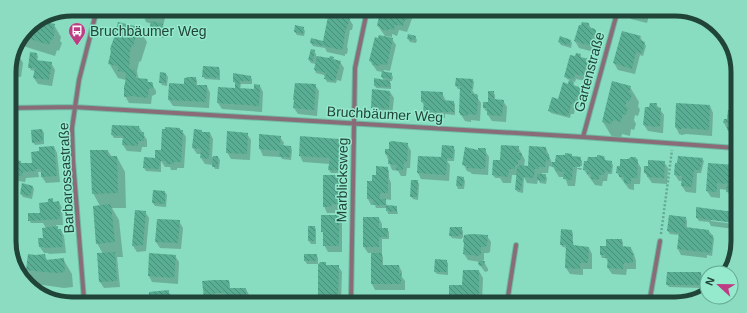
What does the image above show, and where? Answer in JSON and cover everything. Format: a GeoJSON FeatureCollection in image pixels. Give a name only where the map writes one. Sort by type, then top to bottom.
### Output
{"type":"FeatureCollection","features":[{"type":"Feature","properties":{"kind":"street","name":"Marblicksweg"},"geometry":{"type":"LineString","coordinates":[[351,297],[355,68],[366,16]]}},
{"type":"Feature","properties":{"kind":"street","name":"Gartenstraße"},"geometry":{"type":"LineString","coordinates":[[584,137],[616,16]]}},
{"type":"Feature","properties":{"kind":"street","name":"Barbarossastraße"},"geometry":{"type":"LineString","coordinates":[[84,297],[73,160],[72,128],[79,80],[95,17]]}},
{"type":"Feature","properties":{"kind":"street","name":"Bruchbäumer Weg"},"geometry":{"type":"LineString","coordinates":[[16,108],[74,107],[584,137],[731,148]]}},
{"type":"Feature","properties":{"kind":"street"},"geometry":{"type":"LineString","coordinates":[[650,297],[660,241]]}},
{"type":"Feature","properties":{"kind":"street"},"geometry":{"type":"LineString","coordinates":[[508,297],[516,245]]}},
{"type":"Feature","properties":{"kind":"path"},"geometry":{"type":"LineString","coordinates":[[660,241],[673,144]]}},
{"type":"Feature","properties":{"kind":"building"},"geometry":{"type":"Polygon","coordinates":[[[324,16],[349,16],[350,19],[345,32],[343,48],[341,50],[310,43],[311,38],[323,41],[328,17],[324,16]]]}},
{"type":"Feature","properties":{"kind":"building"},"geometry":{"type":"Polygon","coordinates":[[[379,16],[408,16],[403,26],[395,25],[394,30],[389,29],[388,31],[377,26],[379,16]]]}},
{"type":"Feature","properties":{"kind":"building"},"geometry":{"type":"Polygon","coordinates":[[[151,21],[163,24],[162,35],[149,32],[151,21]]]}},
{"type":"Feature","properties":{"kind":"building"},"geometry":{"type":"Polygon","coordinates":[[[47,22],[55,24],[53,30],[55,31],[53,40],[51,39],[49,45],[28,38],[35,30],[47,22]]]}},
{"type":"Feature","properties":{"kind":"building"},"geometry":{"type":"Polygon","coordinates":[[[118,22],[139,27],[129,55],[129,68],[134,70],[136,73],[136,78],[148,79],[147,82],[152,82],[153,88],[149,89],[148,98],[132,96],[124,97],[126,73],[118,71],[118,66],[108,64],[111,51],[110,49],[115,35],[113,31],[116,30],[118,22]]]}},
{"type":"Feature","properties":{"kind":"building"},"geometry":{"type":"Polygon","coordinates":[[[582,22],[589,23],[588,27],[595,29],[596,31],[595,35],[593,35],[591,46],[574,41],[579,25],[581,25],[582,22]]]}},
{"type":"Feature","properties":{"kind":"building"},"geometry":{"type":"Polygon","coordinates":[[[295,25],[304,27],[303,34],[294,32],[295,25]]]}},
{"type":"Feature","properties":{"kind":"building"},"geometry":{"type":"Polygon","coordinates":[[[622,31],[641,36],[639,40],[645,42],[642,53],[636,52],[632,69],[613,63],[622,31]]]}},
{"type":"Feature","properties":{"kind":"building"},"geometry":{"type":"Polygon","coordinates":[[[408,34],[416,36],[415,40],[407,39],[408,34]]]}},
{"type":"Feature","properties":{"kind":"building"},"geometry":{"type":"Polygon","coordinates":[[[379,35],[393,38],[387,65],[372,65],[373,62],[369,61],[375,37],[378,38],[379,35]]]}},
{"type":"Feature","properties":{"kind":"building"},"geometry":{"type":"Polygon","coordinates":[[[560,36],[571,40],[569,45],[558,42],[560,36]]]}},
{"type":"Feature","properties":{"kind":"building"},"geometry":{"type":"Polygon","coordinates":[[[311,49],[315,50],[313,61],[308,60],[311,49]]]}},
{"type":"Feature","properties":{"kind":"building"},"geometry":{"type":"Polygon","coordinates":[[[30,52],[37,53],[36,60],[52,62],[49,80],[33,78],[35,68],[28,68],[30,52]]]}},
{"type":"Feature","properties":{"kind":"building"},"geometry":{"type":"Polygon","coordinates":[[[576,53],[581,54],[580,57],[589,59],[583,76],[575,74],[574,79],[564,77],[570,55],[575,56],[576,53]]]}},
{"type":"Feature","properties":{"kind":"building"},"geometry":{"type":"Polygon","coordinates":[[[20,55],[17,71],[18,58],[20,55]]]}},
{"type":"Feature","properties":{"kind":"building"},"geometry":{"type":"Polygon","coordinates":[[[317,56],[329,58],[330,56],[334,57],[333,59],[341,61],[335,81],[324,79],[326,73],[314,70],[317,56]]]}},
{"type":"Feature","properties":{"kind":"building"},"geometry":{"type":"Polygon","coordinates":[[[203,66],[219,67],[219,78],[202,77],[203,66]]]}},
{"type":"Feature","properties":{"kind":"building"},"geometry":{"type":"Polygon","coordinates":[[[382,71],[392,73],[391,79],[381,77],[382,71]]]}},
{"type":"Feature","properties":{"kind":"building"},"geometry":{"type":"Polygon","coordinates":[[[160,72],[166,73],[166,83],[159,83],[160,72]]]}},
{"type":"Feature","properties":{"kind":"building"},"geometry":{"type":"Polygon","coordinates":[[[233,73],[251,76],[251,81],[240,81],[239,88],[254,89],[254,84],[260,85],[259,106],[217,103],[218,87],[235,88],[233,73]]]}},
{"type":"Feature","properties":{"kind":"building"},"geometry":{"type":"Polygon","coordinates":[[[196,77],[196,85],[207,85],[206,102],[168,100],[169,83],[184,84],[184,78],[196,77]]]}},
{"type":"Feature","properties":{"kind":"building"},"geometry":{"type":"Polygon","coordinates":[[[374,78],[390,81],[390,87],[374,86],[374,78]]]}},
{"type":"Feature","properties":{"kind":"building"},"geometry":{"type":"Polygon","coordinates":[[[456,78],[473,79],[471,94],[477,94],[478,96],[477,115],[460,115],[460,86],[455,86],[456,78]]]}},
{"type":"Feature","properties":{"kind":"building"},"geometry":{"type":"Polygon","coordinates":[[[569,80],[574,82],[573,85],[581,89],[579,96],[577,96],[574,103],[572,103],[568,116],[548,111],[552,97],[558,99],[563,82],[568,84],[569,80]]]}},
{"type":"Feature","properties":{"kind":"building"},"geometry":{"type":"Polygon","coordinates":[[[612,81],[631,86],[629,93],[632,94],[630,101],[627,100],[625,107],[628,108],[626,115],[623,114],[621,122],[613,120],[612,124],[602,122],[612,81]]]}},
{"type":"Feature","properties":{"kind":"building"},"geometry":{"type":"Polygon","coordinates":[[[295,83],[316,84],[314,110],[293,108],[295,83]]]}},
{"type":"Feature","properties":{"kind":"building"},"geometry":{"type":"Polygon","coordinates":[[[372,89],[390,91],[389,109],[371,108],[372,89]]]}},
{"type":"Feature","properties":{"kind":"building"},"geometry":{"type":"Polygon","coordinates":[[[421,91],[443,92],[442,100],[454,101],[454,112],[432,112],[432,114],[425,113],[425,111],[423,111],[424,102],[421,102],[421,91]]]}},
{"type":"Feature","properties":{"kind":"building"},"geometry":{"type":"Polygon","coordinates":[[[488,91],[494,91],[494,99],[504,100],[502,116],[487,115],[487,108],[483,108],[483,102],[488,102],[488,91]]]}},
{"type":"Feature","properties":{"kind":"building"},"geometry":{"type":"Polygon","coordinates":[[[650,103],[657,103],[656,107],[661,108],[660,126],[643,125],[645,107],[649,107],[650,103]]]}},
{"type":"Feature","properties":{"kind":"building"},"geometry":{"type":"Polygon","coordinates":[[[676,103],[710,105],[709,130],[677,129],[675,127],[676,103]]]}},
{"type":"Feature","properties":{"kind":"building"},"geometry":{"type":"Polygon","coordinates":[[[728,110],[731,110],[731,130],[727,130],[727,123],[723,123],[724,119],[727,119],[728,110]]]}},
{"type":"Feature","properties":{"kind":"building"},"geometry":{"type":"Polygon","coordinates":[[[112,125],[139,126],[139,132],[144,132],[144,141],[138,141],[138,146],[122,145],[123,136],[111,135],[112,125]]]}},
{"type":"Feature","properties":{"kind":"building"},"geometry":{"type":"Polygon","coordinates":[[[165,127],[180,128],[180,130],[183,130],[181,162],[166,164],[166,161],[160,161],[159,169],[143,168],[144,157],[155,158],[155,150],[161,150],[162,129],[165,129],[165,127]]]}},
{"type":"Feature","properties":{"kind":"building"},"geometry":{"type":"Polygon","coordinates":[[[42,129],[43,141],[32,143],[31,130],[42,129]]]}},
{"type":"Feature","properties":{"kind":"building"},"geometry":{"type":"Polygon","coordinates":[[[194,129],[202,130],[202,132],[210,132],[209,159],[200,158],[201,149],[192,148],[194,129]]]}},
{"type":"Feature","properties":{"kind":"building"},"geometry":{"type":"Polygon","coordinates":[[[227,131],[248,133],[247,154],[226,153],[227,131]]]}},
{"type":"Feature","properties":{"kind":"building"},"geometry":{"type":"Polygon","coordinates":[[[259,134],[281,136],[280,145],[291,146],[290,157],[279,157],[280,151],[259,149],[259,134]]]}},
{"type":"Feature","properties":{"kind":"building"},"geometry":{"type":"Polygon","coordinates":[[[300,136],[339,139],[339,171],[328,170],[330,158],[299,156],[300,136]]]}},
{"type":"Feature","properties":{"kind":"building"},"geometry":{"type":"Polygon","coordinates":[[[389,142],[408,143],[407,162],[404,162],[403,170],[396,170],[397,165],[388,164],[389,155],[385,154],[385,149],[389,149],[389,142]]]}},
{"type":"Feature","properties":{"kind":"building"},"geometry":{"type":"Polygon","coordinates":[[[442,145],[454,146],[453,158],[447,158],[446,175],[417,173],[418,156],[441,157],[442,145]]]}},
{"type":"Feature","properties":{"kind":"building"},"geometry":{"type":"Polygon","coordinates":[[[501,145],[519,146],[518,153],[522,153],[521,160],[518,160],[518,165],[515,165],[515,169],[509,169],[508,177],[492,175],[493,160],[500,160],[501,145]]]}},
{"type":"Feature","properties":{"kind":"building"},"geometry":{"type":"Polygon","coordinates":[[[54,146],[57,176],[41,177],[41,169],[23,172],[22,176],[16,175],[16,160],[21,161],[21,163],[32,163],[31,152],[39,151],[39,147],[54,146]]]}},
{"type":"Feature","properties":{"kind":"building"},"geometry":{"type":"Polygon","coordinates":[[[529,146],[546,147],[546,154],[549,154],[549,161],[546,160],[545,167],[535,169],[534,178],[523,177],[521,190],[515,190],[517,168],[520,165],[528,166],[529,146]]]}},
{"type":"Feature","properties":{"kind":"building"},"geometry":{"type":"Polygon","coordinates":[[[465,147],[478,150],[478,148],[485,148],[485,169],[467,168],[467,166],[462,165],[465,147]]]}},
{"type":"Feature","properties":{"kind":"building"},"geometry":{"type":"Polygon","coordinates":[[[90,150],[108,150],[108,156],[117,156],[118,193],[92,194],[90,150]]]}},
{"type":"Feature","properties":{"kind":"building"},"geometry":{"type":"Polygon","coordinates":[[[565,153],[572,154],[572,156],[581,157],[580,167],[573,167],[572,180],[563,179],[564,172],[555,171],[555,167],[552,167],[552,162],[555,162],[556,155],[565,155],[565,153]]]}},
{"type":"Feature","properties":{"kind":"building"},"geometry":{"type":"Polygon","coordinates":[[[597,155],[604,156],[605,160],[612,161],[611,172],[605,171],[604,175],[599,175],[599,180],[591,179],[591,174],[587,174],[587,170],[583,170],[584,161],[587,161],[588,157],[597,157],[597,155]]]}},
{"type":"Feature","properties":{"kind":"building"},"geometry":{"type":"Polygon","coordinates":[[[213,156],[218,156],[218,167],[212,167],[213,156]]]}},
{"type":"Feature","properties":{"kind":"building"},"geometry":{"type":"Polygon","coordinates":[[[678,156],[703,158],[700,170],[694,170],[692,187],[681,186],[682,176],[674,175],[675,163],[677,163],[678,156]]]}},
{"type":"Feature","properties":{"kind":"building"},"geometry":{"type":"Polygon","coordinates":[[[635,157],[638,160],[637,178],[631,178],[631,184],[624,183],[624,177],[619,177],[619,173],[616,173],[617,166],[620,166],[620,159],[628,159],[635,157]]]}},
{"type":"Feature","properties":{"kind":"building"},"geometry":{"type":"Polygon","coordinates":[[[648,160],[665,161],[664,178],[647,177],[647,173],[644,173],[644,166],[648,166],[648,160]]]}},
{"type":"Feature","properties":{"kind":"building"},"geometry":{"type":"Polygon","coordinates":[[[708,163],[731,165],[731,193],[726,192],[727,184],[717,183],[717,192],[706,191],[708,163]]]}},
{"type":"Feature","properties":{"kind":"building"},"geometry":{"type":"Polygon","coordinates":[[[376,166],[388,167],[388,193],[380,193],[380,199],[386,199],[386,205],[373,205],[373,199],[367,199],[367,181],[372,181],[372,175],[376,175],[376,166]]]}},
{"type":"Feature","properties":{"kind":"building"},"geometry":{"type":"Polygon","coordinates":[[[537,174],[546,174],[545,181],[537,180],[537,174]]]}},
{"type":"Feature","properties":{"kind":"building"},"geometry":{"type":"Polygon","coordinates":[[[323,175],[339,175],[339,204],[332,204],[331,207],[323,207],[323,175]]]}},
{"type":"Feature","properties":{"kind":"building"},"geometry":{"type":"Polygon","coordinates":[[[457,176],[464,177],[463,186],[456,186],[457,176]]]}},
{"type":"Feature","properties":{"kind":"building"},"geometry":{"type":"Polygon","coordinates":[[[411,180],[418,180],[417,197],[410,197],[411,180]]]}},
{"type":"Feature","properties":{"kind":"building"},"geometry":{"type":"Polygon","coordinates":[[[22,183],[33,186],[30,196],[20,194],[22,183]]]}},
{"type":"Feature","properties":{"kind":"building"},"geometry":{"type":"Polygon","coordinates":[[[153,190],[165,191],[165,204],[152,203],[153,190]]]}},
{"type":"Feature","properties":{"kind":"building"},"geometry":{"type":"Polygon","coordinates":[[[53,198],[53,202],[59,201],[60,219],[28,221],[28,213],[40,213],[39,203],[48,202],[48,199],[53,198]]]}},
{"type":"Feature","properties":{"kind":"building"},"geometry":{"type":"Polygon","coordinates":[[[111,204],[115,242],[96,244],[93,206],[111,204]]]}},
{"type":"Feature","properties":{"kind":"building"},"geometry":{"type":"Polygon","coordinates":[[[386,205],[397,206],[397,212],[386,211],[386,205]]]}},
{"type":"Feature","properties":{"kind":"building"},"geometry":{"type":"Polygon","coordinates":[[[696,207],[731,212],[731,223],[696,218],[696,207]]]}},
{"type":"Feature","properties":{"kind":"building"},"geometry":{"type":"Polygon","coordinates":[[[135,210],[146,211],[143,245],[132,246],[135,210]]]}},
{"type":"Feature","properties":{"kind":"building"},"geometry":{"type":"Polygon","coordinates":[[[321,215],[339,215],[339,246],[323,246],[321,215]]]}},
{"type":"Feature","properties":{"kind":"building"},"geometry":{"type":"Polygon","coordinates":[[[669,215],[686,217],[685,227],[709,230],[709,235],[713,235],[711,253],[677,249],[679,233],[667,231],[669,215]]]}},
{"type":"Feature","properties":{"kind":"building"},"geometry":{"type":"Polygon","coordinates":[[[363,217],[379,217],[379,228],[388,228],[387,237],[379,237],[379,247],[363,247],[363,217]]]}},
{"type":"Feature","properties":{"kind":"building"},"geometry":{"type":"Polygon","coordinates":[[[157,219],[180,220],[178,243],[155,242],[157,219]]]}},
{"type":"Feature","properties":{"kind":"building"},"geometry":{"type":"Polygon","coordinates":[[[58,226],[58,229],[61,229],[63,247],[39,247],[38,238],[43,238],[42,228],[58,226]]]}},
{"type":"Feature","properties":{"kind":"building"},"geometry":{"type":"Polygon","coordinates":[[[308,226],[315,226],[315,241],[308,241],[308,226]]]}},
{"type":"Feature","properties":{"kind":"building"},"geometry":{"type":"Polygon","coordinates":[[[450,227],[462,227],[462,234],[459,236],[449,236],[450,227]]]}},
{"type":"Feature","properties":{"kind":"building"},"geometry":{"type":"Polygon","coordinates":[[[561,229],[572,230],[573,245],[589,247],[588,263],[580,263],[580,269],[565,268],[566,245],[560,245],[561,229]]]}},
{"type":"Feature","properties":{"kind":"building"},"geometry":{"type":"Polygon","coordinates":[[[464,235],[488,235],[487,245],[485,247],[481,247],[481,254],[478,256],[463,254],[464,235]]]}},
{"type":"Feature","properties":{"kind":"building"},"geometry":{"type":"Polygon","coordinates":[[[606,239],[622,239],[622,246],[631,247],[631,253],[633,253],[633,263],[624,263],[623,269],[607,268],[608,258],[605,258],[605,255],[600,255],[600,246],[606,246],[606,239]]]}},
{"type":"Feature","properties":{"kind":"building"},"geometry":{"type":"Polygon","coordinates":[[[115,252],[117,281],[99,282],[97,253],[115,252]]]}},
{"type":"Feature","properties":{"kind":"building"},"geometry":{"type":"Polygon","coordinates":[[[149,253],[176,255],[174,278],[148,276],[149,253]]]}},
{"type":"Feature","properties":{"kind":"building"},"geometry":{"type":"Polygon","coordinates":[[[371,253],[382,253],[382,265],[399,265],[401,284],[371,284],[371,253]]]}},
{"type":"Feature","properties":{"kind":"building"},"geometry":{"type":"Polygon","coordinates":[[[28,254],[45,254],[46,260],[64,258],[65,272],[55,273],[26,270],[28,254]]]}},
{"type":"Feature","properties":{"kind":"building"},"geometry":{"type":"Polygon","coordinates":[[[304,254],[317,254],[316,261],[304,261],[304,254]]]}},
{"type":"Feature","properties":{"kind":"building"},"geometry":{"type":"Polygon","coordinates":[[[435,259],[447,260],[447,272],[434,272],[435,259]]]}},
{"type":"Feature","properties":{"kind":"building"},"geometry":{"type":"Polygon","coordinates":[[[479,261],[485,261],[484,265],[480,266],[478,264],[479,261]]]}},
{"type":"Feature","properties":{"kind":"building"},"geometry":{"type":"Polygon","coordinates":[[[320,262],[326,262],[326,265],[339,265],[338,297],[318,297],[318,265],[320,262]]]}},
{"type":"Feature","properties":{"kind":"building"},"geometry":{"type":"Polygon","coordinates":[[[463,270],[479,270],[479,295],[449,297],[449,285],[462,285],[463,270]]]}},
{"type":"Feature","properties":{"kind":"building"},"geometry":{"type":"Polygon","coordinates":[[[667,272],[699,272],[699,285],[666,285],[667,272]]]}},
{"type":"Feature","properties":{"kind":"building"},"geometry":{"type":"Polygon","coordinates":[[[229,280],[229,288],[246,288],[246,297],[226,297],[226,293],[215,293],[216,297],[204,297],[202,281],[229,280]]]}},
{"type":"Feature","properties":{"kind":"building"},"geometry":{"type":"Polygon","coordinates":[[[169,290],[169,296],[175,295],[175,297],[149,297],[149,292],[169,290]]]}},
{"type":"Feature","properties":{"kind":"building"},"geometry":{"type":"Polygon","coordinates":[[[394,295],[394,297],[363,297],[394,295]]]}},
{"type":"Feature","properties":{"kind":"place","name":"Bruchbäumer Weg"},"geometry":{"type":"Point","coordinates":[77,46]}}]}
